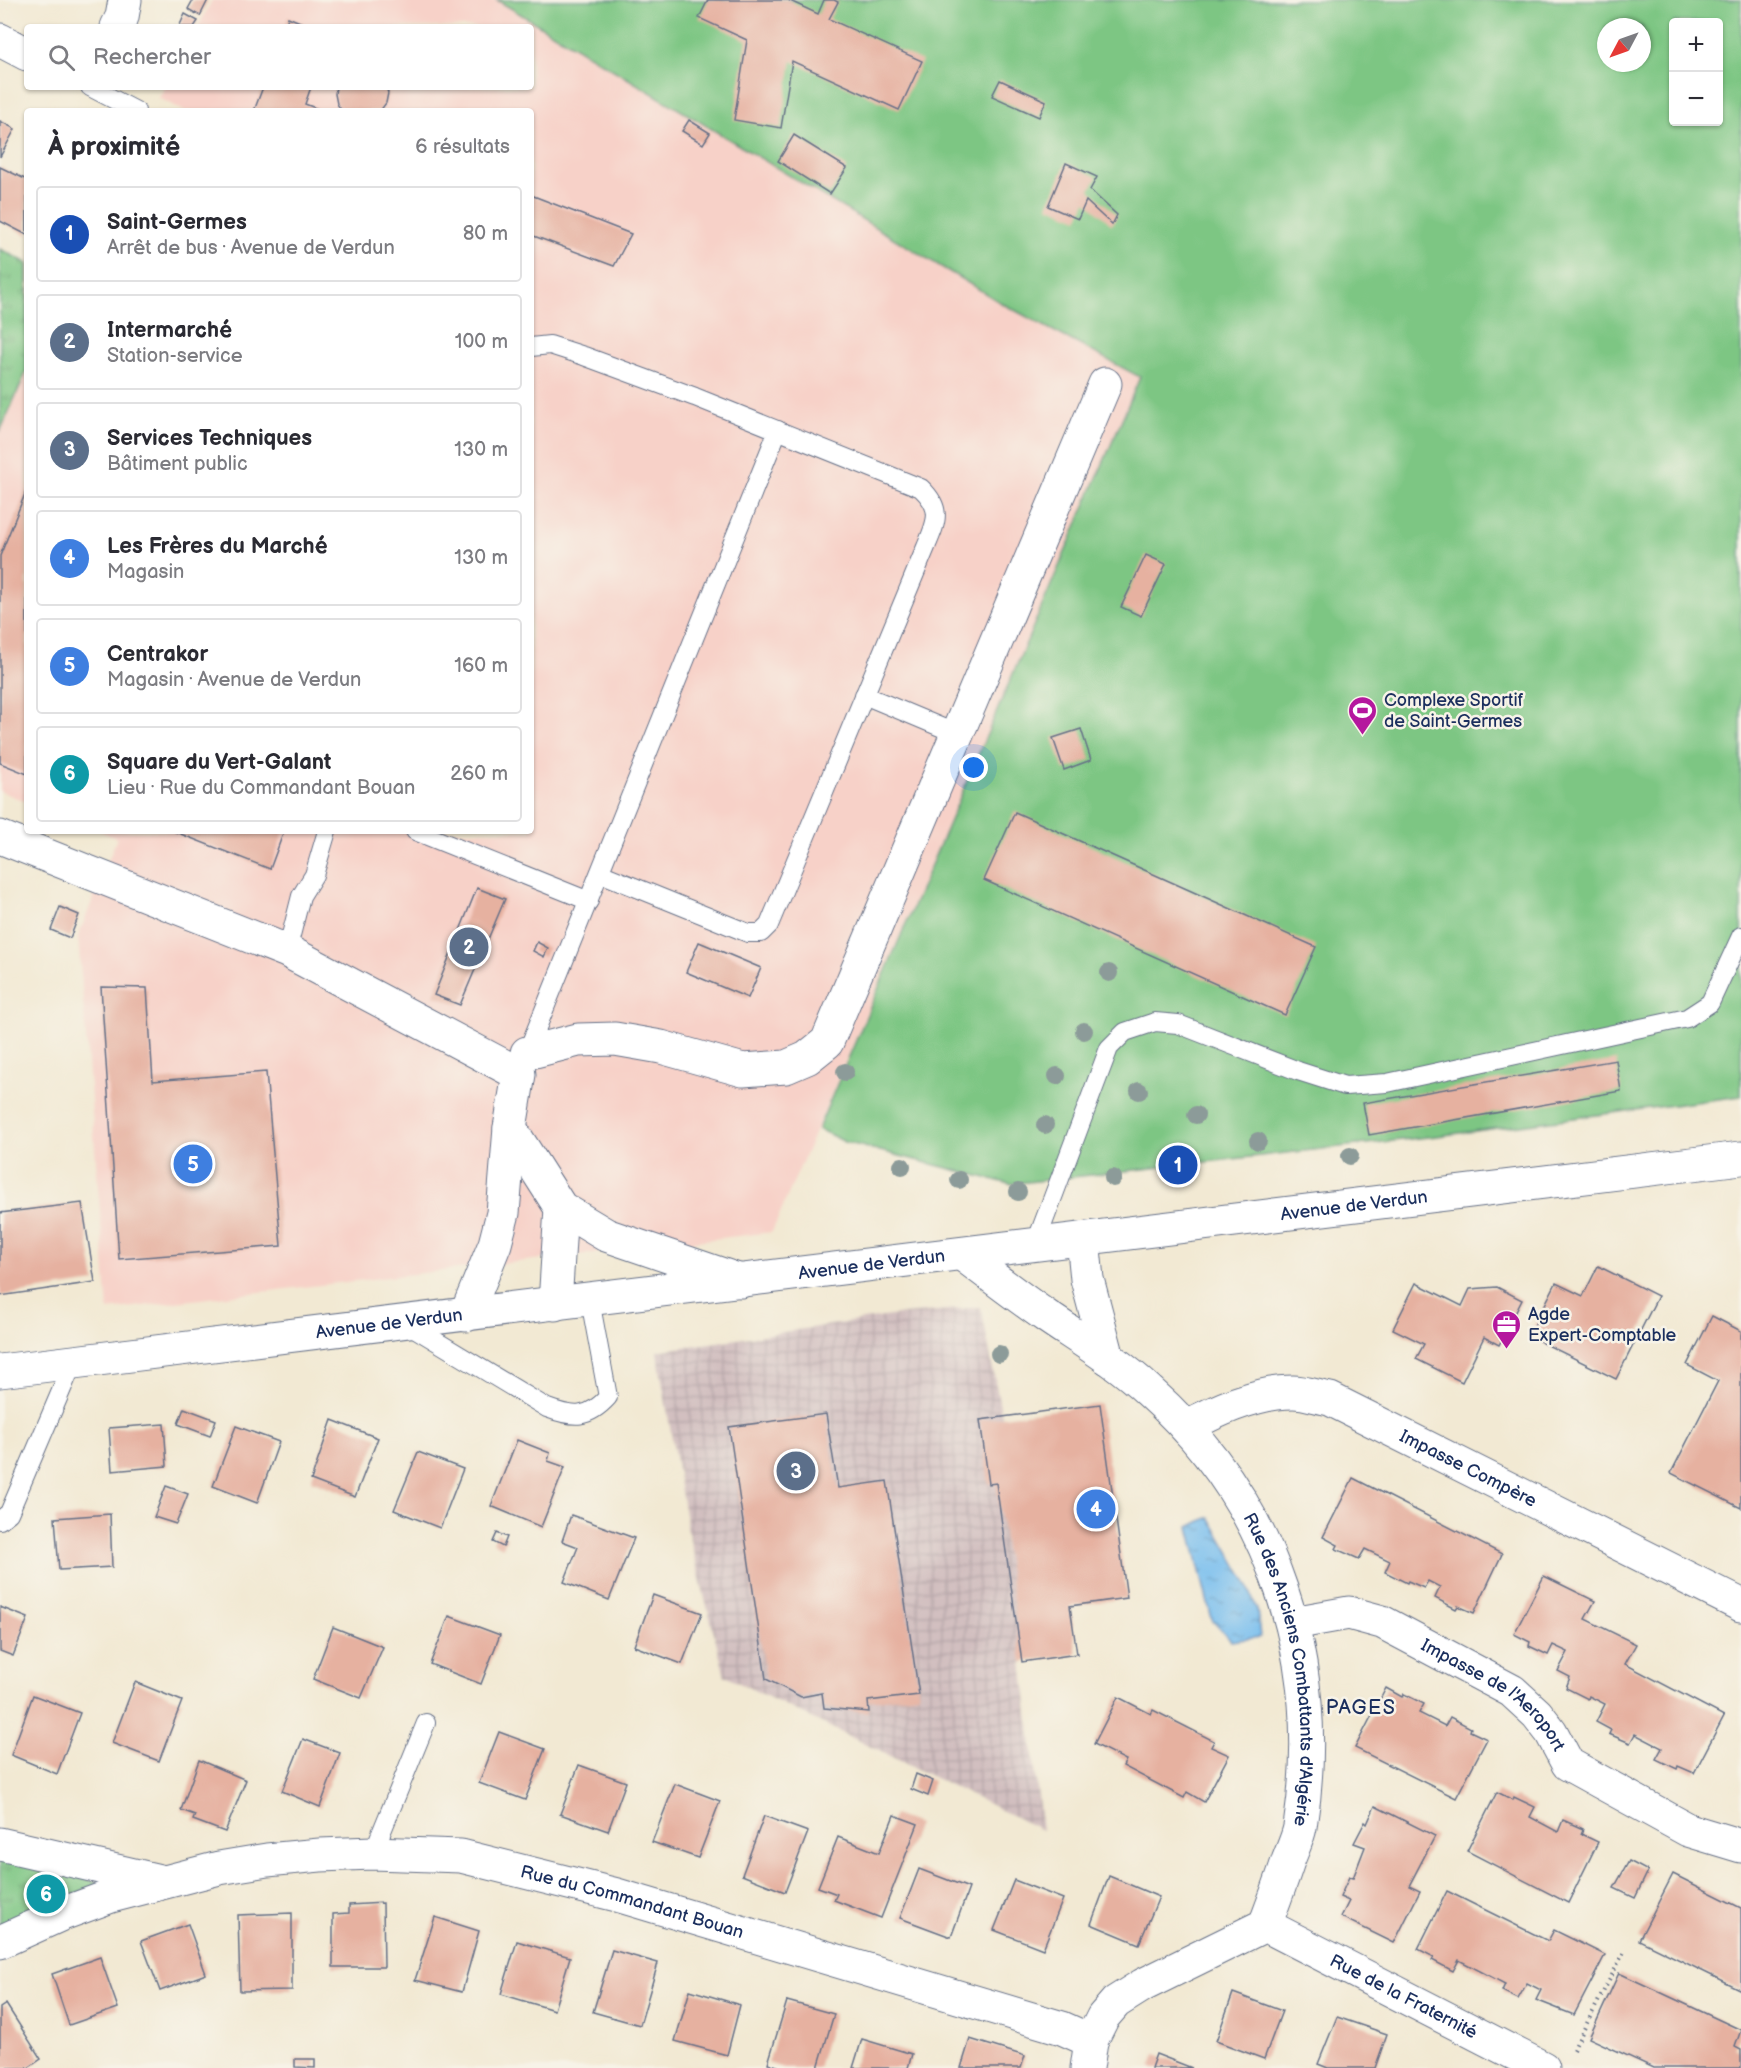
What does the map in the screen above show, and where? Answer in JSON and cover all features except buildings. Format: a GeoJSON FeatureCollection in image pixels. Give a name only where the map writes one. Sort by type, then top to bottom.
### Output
{"type":"FeatureCollection","features":[{"type":"Feature","properties":{"kind":"street"},"geometry":{"type":"LineString","coordinates":[[118,24],[125,0]]}},
{"type":"Feature","properties":{"kind":"street"},"geometry":{"type":"LineString","coordinates":[[0,40],[24,52]]}},
{"type":"Feature","properties":{"kind":"street"},"geometry":{"type":"LineString","coordinates":[[0,837],[286,951],[523,1063],[578,1040],[615,1040],[661,1047],[743,1070],[786,1067],[814,1053],[827,1042],[1105,384]]}},
{"type":"Feature","properties":{"kind":"street"},"geometry":{"type":"LineString","coordinates":[[466,1315],[495,1244],[503,1213],[510,1128],[523,1063]]}},
{"type":"Feature","properties":{"kind":"street"},"geometry":{"type":"LineString","coordinates":[[510,1128],[561,1208],[616,1240],[741,1281]]}},
{"type":"Feature","properties":{"kind":"street","name":"Avenue de Verdun"},"geometry":{"type":"LineString","coordinates":[[0,1371],[1741,1158]]}},
{"type":"Feature","properties":{"kind":"street"},"geometry":{"type":"LineString","coordinates":[[555,1304],[561,1208]]}},
{"type":"Feature","properties":{"kind":"street"},"geometry":{"type":"LineString","coordinates":[[1083,1239],[1087,1279],[1108,1358]]}},
{"type":"Feature","properties":{"kind":"street","name":"Rue des Anciens Combattants d'Algérie"},"geometry":{"type":"LineString","coordinates":[[962,1254],[1108,1358],[1149,1390],[1186,1426],[1232,1485],[1268,1552],[1293,1623],[1305,1691],[1308,1761],[1299,1829],[1265,1925]]}},
{"type":"Feature","properties":{"kind":"street","name":"Impasse Compère"},"geometry":{"type":"LineString","coordinates":[[1186,1426],[1203,1417],[1256,1398],[1293,1392],[1330,1399],[1741,1605]]}},
{"type":"Feature","properties":{"kind":"street","name":"Impasse de l'Aeroport"},"geometry":{"type":"LineString","coordinates":[[1293,1623],[1349,1613],[1382,1622],[1512,1691],[1537,1714],[1551,1732],[1568,1764],[1688,1830],[1741,1846]]}},
{"type":"Feature","properties":{"kind":"street","name":"Rue du Commandant Bouan"},"geometry":{"type":"LineString","coordinates":[[0,1844],[162,1882]]}},
{"type":"Feature","properties":{"kind":"street","name":"Rue du Commandant Bouan"},"geometry":{"type":"LineString","coordinates":[[0,1942],[62,1914],[111,1896],[219,1868],[267,1860],[320,1855],[373,1853],[461,1856],[617,1895],[1062,2028],[1089,2054]]}},
{"type":"Feature","properties":{"kind":"street"},"geometry":{"type":"LineString","coordinates":[[1089,2054],[1103,2017],[1116,2002],[1143,1985],[1265,1925]]}},
{"type":"Feature","properties":{"kind":"street","name":"Rue de la Fraternité"},"geometry":{"type":"LineString","coordinates":[[1265,1925],[1556,2063]]}},
{"type":"Feature","properties":{"kind":"lane"},"geometry":{"type":"LineString","coordinates":[[96,90],[130,108]]}},
{"type":"Feature","properties":{"kind":"lane"},"geometry":{"type":"LineString","coordinates":[[534,347],[550,345],[584,356],[778,430],[921,488],[931,498],[936,512],[937,522],[769,925],[761,933],[748,933],[600,873]]}},
{"type":"Feature","properties":{"kind":"lane"},"geometry":{"type":"LineString","coordinates":[[523,1063],[778,430]]}},
{"type":"Feature","properties":{"kind":"lane"},"geometry":{"type":"LineString","coordinates":[[864,695],[957,734]]}},
{"type":"Feature","properties":{"kind":"lane"},"geometry":{"type":"LineString","coordinates":[[286,951],[301,896],[314,875],[326,834]]}},
{"type":"Feature","properties":{"kind":"lane"},"geometry":{"type":"LineString","coordinates":[[422,834],[589,901]]}},
{"type":"Feature","properties":{"kind":"lane"},"geometry":{"type":"LineString","coordinates":[[1035,1245],[1109,1048],[1125,1032],[1155,1022],[1178,1024],[1298,1071],[1345,1086],[1387,1083],[1687,1018],[1710,1003],[1741,936]]}},
{"type":"Feature","properties":{"kind":"lane"},"geometry":{"type":"LineString","coordinates":[[406,1323],[547,1408],[566,1415],[585,1414],[598,1408],[608,1396],[590,1300]]}},
{"type":"Feature","properties":{"kind":"lane"},"geometry":{"type":"LineString","coordinates":[[0,1520],[9,1513],[73,1363]]}},
{"type":"Feature","properties":{"kind":"lane"},"geometry":{"type":"LineString","coordinates":[[373,1853],[426,1723]]}},
{"type":"Feature","properties":{"kind":"path"},"geometry":{"type":"LineString","coordinates":[[1556,2063],[1625,1950]]}},
{"type":"Feature","properties":{"kind":"shaded area"},"geometry":{"type":"Polygon","coordinates":[[[212,0],[497,0],[1003,304],[1140,377],[772,1232],[108,1310],[78,937],[117,838],[107,834],[534,834],[534,108],[178,108],[159,98],[163,90],[534,90],[534,24],[200,24],[212,0]]]}},
{"type":"Feature","properties":{"kind":"shaded area"},"geometry":{"type":"Polygon","coordinates":[[[24,377],[24,801],[0,791],[0,432],[24,377]]]}},
{"type":"Feature","properties":{"kind":"shaded area"},"geometry":{"type":"Polygon","coordinates":[[[981,1307],[1002,1417],[981,1420],[989,1483],[996,1483],[1022,1662],[1042,1830],[725,1676],[688,1532],[657,1351],[904,1314],[981,1307]]]}},
{"type":"Feature","properties":{"kind":"green space","name":"Complexe Sportif de Saint-Germes"},"geometry":{"type":"Polygon","coordinates":[[[497,0],[1741,0],[1741,1096],[1437,1136],[1010,1184],[845,1142],[818,1129],[1140,377],[1003,304],[497,0]]]}},
{"type":"Feature","properties":{"kind":"green space"},"geometry":{"type":"Polygon","coordinates":[[[0,249],[24,261],[24,377],[0,432],[0,249]]]}},
{"type":"Feature","properties":{"kind":"green space"},"geometry":{"type":"Polygon","coordinates":[[[0,1856],[101,1883],[0,1929],[0,1856]]]}},
{"type":"Feature","properties":{"kind":"water"},"geometry":{"type":"Polygon","coordinates":[[[1209,1517],[1246,1581],[1257,1610],[1260,1637],[1231,1641],[1212,1620],[1189,1527],[1209,1517]]]}},
{"type":"Feature","properties":{"kind":"place","name":"Complexe Sportif de Saint-Germes"},"geometry":{"type":"Point","coordinates":[1363,736]}},
{"type":"Feature","properties":{"kind":"place","name":"Intermarché"},"geometry":{"type":"Point","coordinates":[469,947]}},
{"type":"Feature","properties":{"kind":"place","name":"Centrakor"},"geometry":{"type":"Point","coordinates":[193,1164]}},
{"type":"Feature","properties":{"kind":"place","name":"Saint-Germes"},"geometry":{"type":"Point","coordinates":[1178,1165]}},
{"type":"Feature","properties":{"kind":"place","name":"Agde Expert-Comptable"},"geometry":{"type":"Point","coordinates":[1507,1350]}},
{"type":"Feature","properties":{"kind":"place","name":"Services Techniques"},"geometry":{"type":"Point","coordinates":[796,1471]}},
{"type":"Feature","properties":{"kind":"place","name":"Les Frères du Marché"},"geometry":{"type":"Point","coordinates":[1096,1509]}},
{"type":"Feature","properties":{"kind":"place","name":"Square du Vert-Galant"},"geometry":{"type":"Point","coordinates":[46,1894]}},
{"type":"Feature","properties":{"kind":"district","name":"PAGES"},"geometry":{"type":"Point","coordinates":[1361,1708]}}]}
